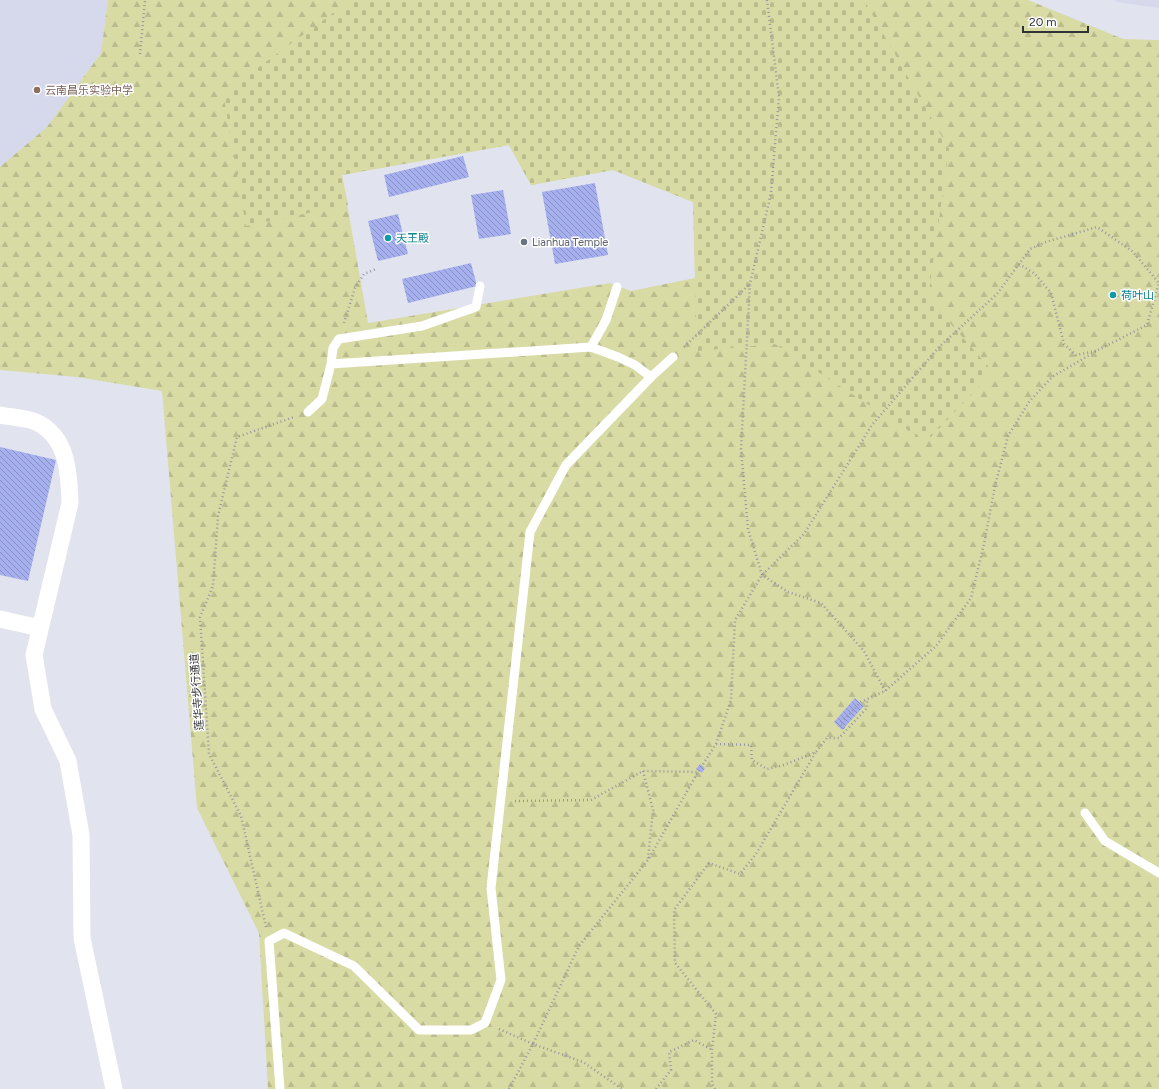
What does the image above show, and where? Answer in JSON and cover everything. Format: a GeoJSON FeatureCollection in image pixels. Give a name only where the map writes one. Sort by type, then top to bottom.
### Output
{"type":"FeatureCollection","features":[{"type":"Feature","properties":{"kind":"street"},"geometry":{"type":"LineString","coordinates":[[0,415],[35,422],[50,431],[64,452],[69,478],[70,503],[34,655],[43,709],[68,761],[82,835],[82,938],[114,1089]]}},
{"type":"Feature","properties":{"kind":"street"},"geometry":{"type":"LineString","coordinates":[[0,619],[40,628]]}},
{"type":"Feature","properties":{"kind":"lane"},"geometry":{"type":"LineString","coordinates":[[308,412],[322,399],[331,364],[333,348],[339,339],[422,326],[476,307],[480,286]]}},
{"type":"Feature","properties":{"kind":"lane"},"geometry":{"type":"LineString","coordinates":[[591,347],[606,320],[617,287]]}},
{"type":"Feature","properties":{"kind":"lane"},"geometry":{"type":"LineString","coordinates":[[331,364],[591,347],[618,356],[635,365],[651,377]]}},
{"type":"Feature","properties":{"kind":"lane"},"geometry":{"type":"LineString","coordinates":[[280,1089],[269,941],[284,933],[354,966],[419,1030],[471,1030],[485,1023],[502,980],[491,888],[530,532],[566,464],[651,377],[673,357]]}},
{"type":"Feature","properties":{"kind":"lane"},"geometry":{"type":"LineString","coordinates":[[1084,813],[1104,841],[1159,873]]}},
{"type":"Feature","properties":{"kind":"path"},"geometry":{"type":"LineString","coordinates":[[140,54],[145,0]]}},
{"type":"Feature","properties":{"kind":"path"},"geometry":{"type":"LineString","coordinates":[[768,0],[779,96],[771,193],[750,284],[741,449],[748,529],[762,575],[788,592],[821,603],[864,651],[886,691]]}},
{"type":"Feature","properties":{"kind":"path"},"geometry":{"type":"LineString","coordinates":[[509,1089],[533,1044],[579,946],[648,860],[698,772],[716,744],[731,700],[735,620],[762,575],[804,534],[872,425],[940,346],[997,294],[1030,249],[1046,242],[1097,227],[1132,251],[1159,283],[1147,325],[1052,376],[1029,402],[1008,436],[995,486],[984,544],[971,598],[936,646],[886,691],[861,702],[840,724],[846,730]]}},
{"type":"Feature","properties":{"kind":"path"},"geometry":{"type":"LineString","coordinates":[[1019,264],[1035,274],[1051,293],[1064,344],[1076,355],[1098,350]]}},
{"type":"Feature","properties":{"kind":"path"},"geometry":{"type":"LineString","coordinates":[[339,339],[355,288],[364,274],[376,268]]}},
{"type":"Feature","properties":{"kind":"path"},"geometry":{"type":"LineString","coordinates":[[673,357],[750,284]]}},
{"type":"Feature","properties":{"kind":"path","name":"莲华寺步行通道"},"geometry":{"type":"LineString","coordinates":[[269,941],[241,816],[209,754],[200,617],[213,586],[218,516],[237,437],[308,412]]}},
{"type":"Feature","properties":{"kind":"path"},"geometry":{"type":"LineString","coordinates":[[715,1089],[712,1084],[712,1050],[716,1014],[675,964],[674,910],[709,863],[740,874],[756,854],[816,752],[827,738],[839,738],[867,708],[867,700]]}},
{"type":"Feature","properties":{"kind":"path"},"geometry":{"type":"LineString","coordinates":[[716,744],[751,745],[752,760],[767,768],[784,765],[816,752]]}},
{"type":"Feature","properties":{"kind":"path"},"geometry":{"type":"LineString","coordinates":[[642,771],[653,810],[648,860]]}},
{"type":"Feature","properties":{"kind":"path"},"geometry":{"type":"LineString","coordinates":[[501,802],[591,800],[642,771],[698,772]]}},
{"type":"Feature","properties":{"kind":"path"},"geometry":{"type":"LineString","coordinates":[[485,1023],[533,1044],[583,1062],[622,1089]]}},
{"type":"Feature","properties":{"kind":"path"},"geometry":{"type":"LineString","coordinates":[[656,1089],[671,1070],[669,1052],[694,1040],[712,1050]]}},
{"type":"Feature","properties":{"kind":"shaded area","name":"云南昌乐实验中学"},"geometry":{"type":"Polygon","coordinates":[[[0,0],[108,0],[101,53],[47,127],[0,167],[0,0]]]}},
{"type":"Feature","properties":{"kind":"shaded area"},"geometry":{"type":"Polygon","coordinates":[[[1114,0],[1159,0],[1159,8],[1117,2],[1114,0]]]}},
{"type":"Feature","properties":{"kind":"green space"},"geometry":{"type":"Polygon","coordinates":[[[108,0],[1028,0],[1123,39],[1159,40],[1159,1089],[268,1089],[259,933],[197,808],[162,391],[77,377],[0,370],[0,167],[47,127],[101,53],[108,0]],[[509,145],[342,175],[368,323],[610,283],[631,291],[695,278],[693,202],[613,170],[531,185],[509,145]]]}},
{"type":"Feature","properties":{"kind":"green space"},"geometry":{"type":"Polygon","coordinates":[[[351,0],[864,0],[949,149],[928,298],[993,372],[926,442],[775,344],[697,351],[693,202],[613,170],[531,185],[509,145],[342,175],[348,205],[246,226],[223,93],[351,0]]]}},
{"type":"Feature","properties":{"kind":"building"},"geometry":{"type":"Polygon","coordinates":[[[463,156],[469,177],[389,197],[384,175],[463,156]]]}},
{"type":"Feature","properties":{"kind":"building"},"geometry":{"type":"Polygon","coordinates":[[[595,183],[608,255],[555,264],[542,192],[595,183]]]}},
{"type":"Feature","properties":{"kind":"building"},"geometry":{"type":"Polygon","coordinates":[[[503,190],[511,234],[479,239],[471,195],[503,190]]]}},
{"type":"Feature","properties":{"kind":"building","name":"天王殿"},"geometry":{"type":"Polygon","coordinates":[[[398,214],[408,254],[378,261],[368,221],[398,214]]]}},
{"type":"Feature","properties":{"kind":"building"},"geometry":{"type":"Polygon","coordinates":[[[471,263],[477,286],[408,303],[402,279],[471,263]]]}},
{"type":"Feature","properties":{"kind":"building"},"geometry":{"type":"Polygon","coordinates":[[[0,447],[56,460],[28,581],[0,575],[0,447]]]}},
{"type":"Feature","properties":{"kind":"building"},"geometry":{"type":"Polygon","coordinates":[[[855,698],[864,706],[842,730],[834,722],[855,698]]]}},
{"type":"Feature","properties":{"kind":"building"},"geometry":{"type":"Polygon","coordinates":[[[700,764],[705,768],[702,773],[696,769],[700,764]]]}},
{"type":"Feature","properties":{"kind":"place","name":"云南昌乐实验中学"},"geometry":{"type":"Point","coordinates":[37,90]}},
{"type":"Feature","properties":{"kind":"place","name":"天王殿"},"geometry":{"type":"Point","coordinates":[388,238]}},
{"type":"Feature","properties":{"kind":"place","name":"Lianhua Temple"},"geometry":{"type":"Point","coordinates":[524,242]}},
{"type":"Feature","properties":{"kind":"place","name":"荷叶山"},"geometry":{"type":"Point","coordinates":[1113,295]}}]}
